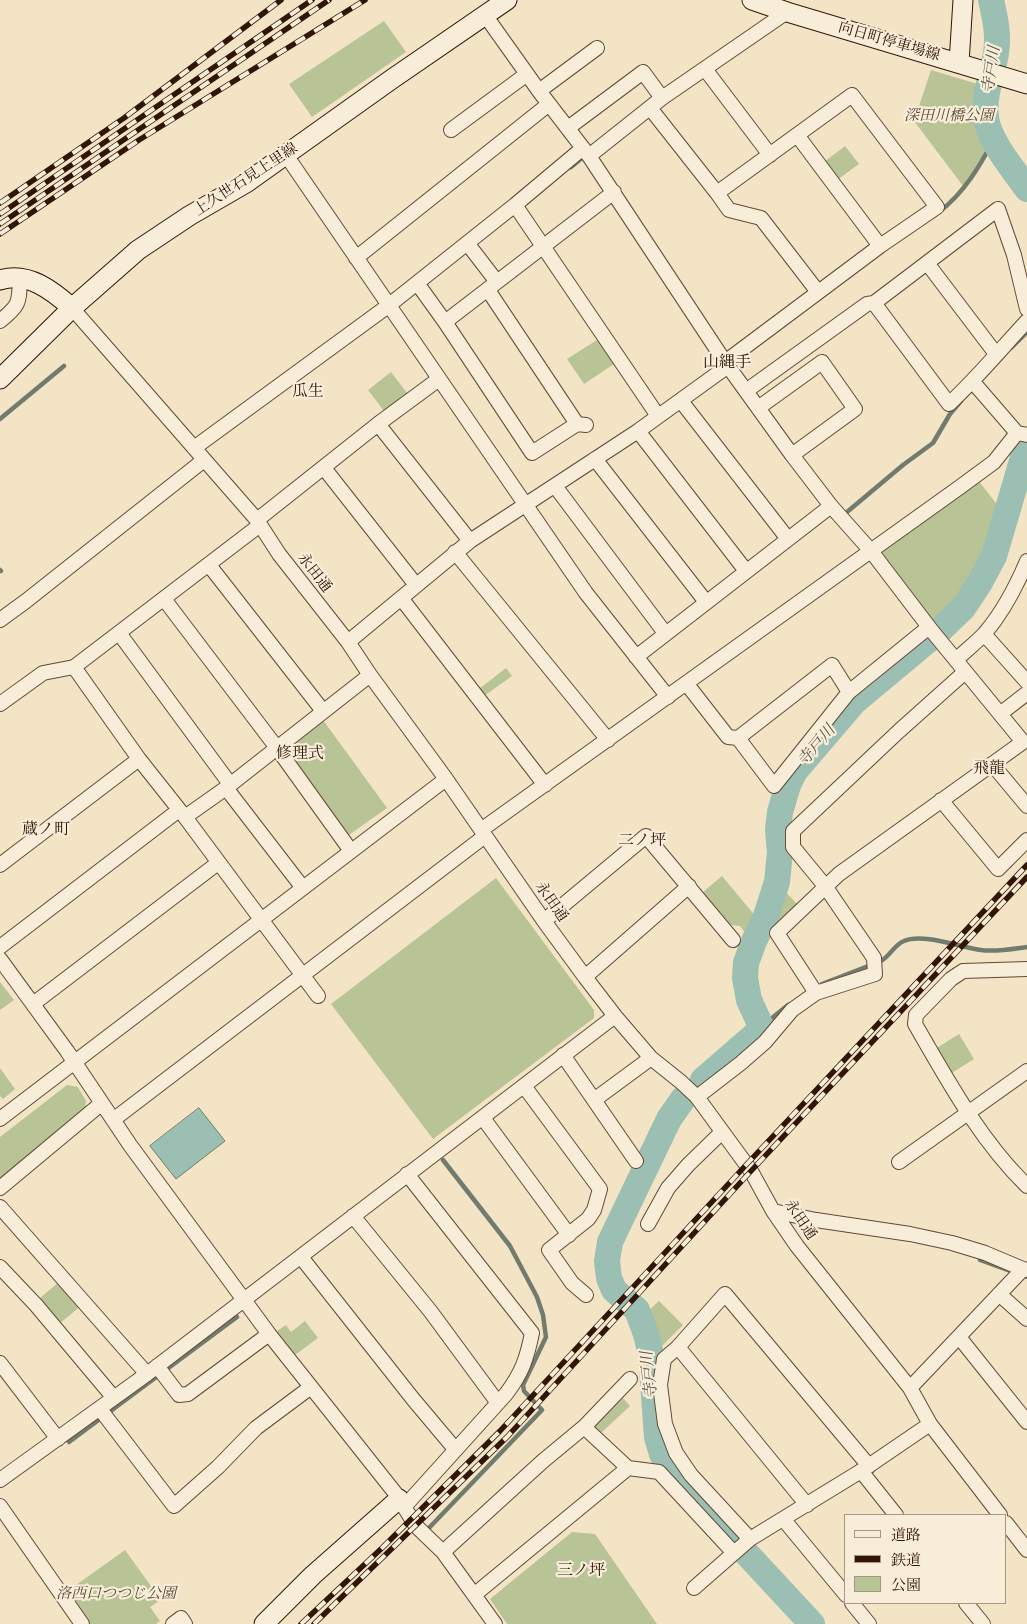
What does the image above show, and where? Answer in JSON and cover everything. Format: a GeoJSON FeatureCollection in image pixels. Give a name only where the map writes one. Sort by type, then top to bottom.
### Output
{"type":"FeatureCollection","features":[{"type":"Feature","properties":{"kind":"main road","name":"上久世石見上里線"},"geometry":{"type":"LineString","coordinates":[[0,379],[72,308],[138,250],[189,216],[246,183],[507,0]]}},
{"type":"Feature","properties":{"kind":"main road","name":"向日町停車場線"},"geometry":{"type":"LineString","coordinates":[[752,0],[1027,84]]}},
{"type":"Feature","properties":{"kind":"main road"},"geometry":{"type":"LineString","coordinates":[[959,63],[963,0]]}},
{"type":"Feature","properties":{"kind":"main road"},"geometry":{"type":"LineString","coordinates":[[0,280],[20,278],[41,284],[56,293],[72,308]]}},
{"type":"Feature","properties":{"kind":"main road"},"geometry":{"type":"LineString","coordinates":[[264,1624],[314,1574],[402,1503]]}},
{"type":"Feature","properties":{"kind":"street"},"geometry":{"type":"LineString","coordinates":[[194,448],[388,306],[515,205],[586,152],[787,12]]}},
{"type":"Feature","properties":{"kind":"street"},"geometry":{"type":"LineString","coordinates":[[485,16],[614,192],[726,364],[792,455],[831,506],[871,550],[965,672],[1000,714],[1025,740],[839,874],[777,933],[816,993]]}},
{"type":"Feature","properties":{"kind":"street"},"geometry":{"type":"LineString","coordinates":[[539,90],[597,48]]}},
{"type":"Feature","properties":{"kind":"street"},"geometry":{"type":"LineString","coordinates":[[705,69],[770,154]]}},
{"type":"Feature","properties":{"kind":"street"},"geometry":{"type":"LineString","coordinates":[[568,128],[643,72],[662,98]]}},
{"type":"Feature","properties":{"kind":"street"},"geometry":{"type":"LineString","coordinates":[[451,130],[526,74]]}},
{"type":"Feature","properties":{"kind":"street"},"geometry":{"type":"LineString","coordinates":[[348,642],[455,552],[681,401],[818,292],[937,206],[852,95],[717,193]]}},
{"type":"Feature","properties":{"kind":"street"},"geometry":{"type":"LineString","coordinates":[[356,258],[549,104]]}},
{"type":"Feature","properties":{"kind":"street"},"geometry":{"type":"LineString","coordinates":[[650,108],[729,210],[761,218],[818,292]]}},
{"type":"Feature","properties":{"kind":"street"},"geometry":{"type":"LineString","coordinates":[[797,135],[880,246]]}},
{"type":"Feature","properties":{"kind":"street"},"geometry":{"type":"LineString","coordinates":[[286,155],[586,593],[668,697]]}},
{"type":"Feature","properties":{"kind":"street"},"geometry":{"type":"LineString","coordinates":[[445,322],[614,192]]}},
{"type":"Feature","properties":{"kind":"street"},"geometry":{"type":"LineString","coordinates":[[515,205],[658,416]]}},
{"type":"Feature","properties":{"kind":"street"},"geometry":{"type":"LineString","coordinates":[[746,391],[867,304],[874,302],[998,209],[1014,254],[1027,309]]}},
{"type":"Feature","properties":{"kind":"street"},"geometry":{"type":"LineString","coordinates":[[417,283],[532,453],[582,424],[467,243]]}},
{"type":"Feature","properties":{"kind":"street"},"geometry":{"type":"LineString","coordinates":[[927,263],[996,354]]}},
{"type":"Feature","properties":{"kind":"street"},"geometry":{"type":"LineString","coordinates":[[0,321],[15,310],[19,300],[20,278]]}},
{"type":"Feature","properties":{"kind":"street"},"geometry":{"type":"LineString","coordinates":[[874,302],[949,404],[973,382],[1027,321]]}},
{"type":"Feature","properties":{"kind":"street","name":"永田通"},"geometry":{"type":"LineString","coordinates":[[72,308],[258,523],[279,554],[348,642],[585,977],[651,1058],[682,1082],[697,1097],[751,1171],[797,1246],[910,1388],[930,1424],[999,1514]]}},
{"type":"Feature","properties":{"kind":"street"},"geometry":{"type":"LineString","coordinates":[[758,408],[822,362],[855,409],[792,455]]}},
{"type":"Feature","properties":{"kind":"street"},"geometry":{"type":"LineString","coordinates":[[0,704],[43,673],[74,667],[209,565],[378,424],[439,378]]}},
{"type":"Feature","properties":{"kind":"street"},"geometry":{"type":"LineString","coordinates":[[113,1120],[302,976],[545,785],[994,462],[1023,434],[973,382]]}},
{"type":"Feature","properties":{"kind":"street"},"geometry":{"type":"LineString","coordinates":[[681,401],[788,539]]}},
{"type":"Feature","properties":{"kind":"street"},"geometry":{"type":"LineString","coordinates":[[378,424],[470,541]]}},
{"type":"Feature","properties":{"kind":"street"},"geometry":{"type":"LineString","coordinates":[[638,431],[746,571]]}},
{"type":"Feature","properties":{"kind":"street"},"geometry":{"type":"LineString","coordinates":[[595,459],[706,602]]}},
{"type":"Feature","properties":{"kind":"street"},"geometry":{"type":"LineString","coordinates":[[0,620],[204,460]]}},
{"type":"Feature","properties":{"kind":"street"},"geometry":{"type":"LineString","coordinates":[[324,468],[416,585]]}},
{"type":"Feature","properties":{"kind":"street"},"geometry":{"type":"LineString","coordinates":[[555,486],[665,633]]}},
{"type":"Feature","properties":{"kind":"street"},"geometry":{"type":"LineString","coordinates":[[636,656],[831,506]]}},
{"type":"Feature","properties":{"kind":"street"},"geometry":{"type":"LineString","coordinates":[[455,552],[608,740]]}},
{"type":"Feature","properties":{"kind":"street"},"geometry":{"type":"LineString","coordinates":[[956,660],[984,634],[1023,587],[1027,561]]}},
{"type":"Feature","properties":{"kind":"street"},"geometry":{"type":"LineString","coordinates":[[209,565],[323,711]]}},
{"type":"Feature","properties":{"kind":"street"},"geometry":{"type":"LineString","coordinates":[[401,598],[545,785]]}},
{"type":"Feature","properties":{"kind":"street"},"geometry":{"type":"LineString","coordinates":[[164,599],[277,748],[351,850]]}},
{"type":"Feature","properties":{"kind":"street"},"geometry":{"type":"LineString","coordinates":[[119,633],[303,888]]}},
{"type":"Feature","properties":{"kind":"street"},"geometry":{"type":"LineString","coordinates":[[738,738],[774,786],[849,692],[934,633]]}},
{"type":"Feature","properties":{"kind":"street"},"geometry":{"type":"LineString","coordinates":[[984,634],[1027,682]]}},
{"type":"Feature","properties":{"kind":"street"},"geometry":{"type":"LineString","coordinates":[[686,683],[728,737],[738,738],[832,665],[849,692]]}},
{"type":"Feature","properties":{"kind":"street"},"geometry":{"type":"LineString","coordinates":[[74,667],[140,759],[318,996]]}},
{"type":"Feature","properties":{"kind":"street"},"geometry":{"type":"LineString","coordinates":[[697,1097],[741,1063],[765,1042],[792,1010],[816,993],[874,974],[874,958],[825,886],[794,846],[793,831],[965,672]]}},
{"type":"Feature","properties":{"kind":"street"},"geometry":{"type":"LineString","coordinates":[[0,946],[182,813],[228,786],[370,675]]}},
{"type":"Feature","properties":{"kind":"street"},"geometry":{"type":"LineString","coordinates":[[1000,714],[1027,693]]}},
{"type":"Feature","properties":{"kind":"street"},"geometry":{"type":"LineString","coordinates":[[2,861],[140,759]]}},
{"type":"Feature","properties":{"kind":"street"},"geometry":{"type":"LineString","coordinates":[[992,764],[1027,806]]}},
{"type":"Feature","properties":{"kind":"street"},"geometry":{"type":"LineString","coordinates":[[0,1119],[446,779]]}},
{"type":"Feature","properties":{"kind":"street"},"geometry":{"type":"LineString","coordinates":[[941,800],[998,869],[1027,840]]}},
{"type":"Feature","properties":{"kind":"street"},"geometry":{"type":"LineString","coordinates":[[544,921],[646,836],[734,940]]}},
{"type":"Feature","properties":{"kind":"street"},"geometry":{"type":"LineString","coordinates":[[34,1004],[218,863]]}},
{"type":"Feature","properties":{"kind":"street"},"geometry":{"type":"LineString","coordinates":[[585,977],[689,886]]}},
{"type":"Feature","properties":{"kind":"street"},"geometry":{"type":"LineString","coordinates":[[0,959],[34,1004],[113,1120],[269,1334],[337,1418],[402,1503],[416,1526],[443,1552],[495,1624]]}},
{"type":"Feature","properties":{"kind":"street"},"geometry":{"type":"LineString","coordinates":[[1027,969],[963,971],[951,979],[916,1016],[915,1024],[969,1113],[1008,1167],[1027,1186]]}},
{"type":"Feature","properties":{"kind":"street"},"geometry":{"type":"LineString","coordinates":[[0,1480],[100,1409],[245,1300],[615,1016]]}},
{"type":"Feature","properties":{"kind":"street"},"geometry":{"type":"LineString","coordinates":[[563,1055],[636,1161]]}},
{"type":"Feature","properties":{"kind":"street"},"geometry":{"type":"LineString","coordinates":[[594,1100],[651,1058]]}},
{"type":"Feature","properties":{"kind":"street"},"geometry":{"type":"LineString","coordinates":[[899,1162],[1027,1071]]}},
{"type":"Feature","properties":{"kind":"street"},"geometry":{"type":"LineString","coordinates":[[524,1086],[600,1189],[594,1210],[588,1220],[549,1250],[572,1283],[586,1295]]}},
{"type":"Feature","properties":{"kind":"street"},"geometry":{"type":"LineString","coordinates":[[0,1188],[102,1103]]}},
{"type":"Feature","properties":{"kind":"street"},"geometry":{"type":"LineString","coordinates":[[483,1118],[569,1235]]}},
{"type":"Feature","properties":{"kind":"street"},"geometry":{"type":"LineString","coordinates":[[648,1224],[668,1188],[688,1165],[722,1132]]}},
{"type":"Feature","properties":{"kind":"street"},"geometry":{"type":"LineString","coordinates":[[402,1503],[498,1403],[518,1378],[527,1358],[532,1333],[407,1174]]}},
{"type":"Feature","properties":{"kind":"street"},"geometry":{"type":"LineString","coordinates":[[0,1207],[152,1370],[179,1395],[188,1394],[269,1334]]}},
{"type":"Feature","properties":{"kind":"street"},"geometry":{"type":"LineString","coordinates":[[774,1211],[952,1243],[985,1253],[1025,1270],[910,1388]]}},
{"type":"Feature","properties":{"kind":"street"},"geometry":{"type":"LineString","coordinates":[[354,1216],[431,1312],[498,1403]]}},
{"type":"Feature","properties":{"kind":"street"},"geometry":{"type":"LineString","coordinates":[[301,1256],[413,1399],[455,1449]]}},
{"type":"Feature","properties":{"kind":"street"},"geometry":{"type":"LineString","coordinates":[[0,1266],[36,1305],[114,1398]]}},
{"type":"Feature","properties":{"kind":"street"},"geometry":{"type":"LineString","coordinates":[[741,1546],[676,1453],[665,1424],[660,1385],[664,1359],[678,1347],[725,1294],[865,1469],[895,1514]]}},
{"type":"Feature","properties":{"kind":"street"},"geometry":{"type":"LineString","coordinates":[[1000,1294],[1027,1319]]}},
{"type":"Feature","properties":{"kind":"street"},"geometry":{"type":"LineString","coordinates":[[959,1337],[1027,1422]]}},
{"type":"Feature","properties":{"kind":"street"},"geometry":{"type":"LineString","coordinates":[[678,1347],[807,1505]]}},
{"type":"Feature","properties":{"kind":"street"},"geometry":{"type":"LineString","coordinates":[[0,1363],[58,1439]]}},
{"type":"Feature","properties":{"kind":"street"},"geometry":{"type":"LineString","coordinates":[[443,1552],[584,1427],[630,1379]]}},
{"type":"Feature","properties":{"kind":"street"},"geometry":{"type":"LineString","coordinates":[[100,1409],[174,1506],[218,1467],[256,1428],[311,1387]]}},
{"type":"Feature","properties":{"kind":"street"},"geometry":{"type":"LineString","coordinates":[[694,1588],[741,1546],[865,1469],[930,1424]]}},
{"type":"Feature","properties":{"kind":"street"},"geometry":{"type":"LineString","coordinates":[[584,1427],[628,1468],[659,1472],[741,1546]]}},
{"type":"Feature","properties":{"kind":"street"},"geometry":{"type":"LineString","coordinates":[[474,1594],[628,1468]]}},
{"type":"Feature","properties":{"kind":"street"},"geometry":{"type":"LineString","coordinates":[[0,1506],[82,1624]]}},
{"type":"Feature","properties":{"kind":"street"},"geometry":{"type":"LineString","coordinates":[[784,1520],[844,1594]]}},
{"type":"Feature","properties":{"kind":"street"},"geometry":{"type":"LineString","coordinates":[[1007,1524],[1024,1541]]}},
{"type":"Feature","properties":{"kind":"street"},"geometry":{"type":"LineString","coordinates":[[853,1604],[869,1624]]}},
{"type":"Feature","properties":{"kind":"street"},"geometry":{"type":"LineString","coordinates":[[967,1604],[982,1624]]}},
{"type":"Feature","properties":{"kind":"street"},"geometry":{"type":"LineString","coordinates":[[173,1624],[181,1618],[185,1624]]}},
{"type":"Feature","properties":{"kind":"green space"},"geometry":{"type":"Polygon","coordinates":[[[384,21],[406,52],[312,117],[289,84],[384,21]]]}},
{"type":"Feature","properties":{"kind":"green space","name":"深田川橋公園"},"geometry":{"type":"Polygon","coordinates":[[[931,70],[981,85],[979,106],[986,149],[978,166],[963,186],[914,121],[931,70]]]}},
{"type":"Feature","properties":{"kind":"green space"},"geometry":{"type":"Polygon","coordinates":[[[845,146],[859,164],[837,180],[824,162],[845,146]]]}},
{"type":"Feature","properties":{"kind":"green space"},"geometry":{"type":"Polygon","coordinates":[[[597,340],[614,364],[584,384],[567,359],[597,340]]]}},
{"type":"Feature","properties":{"kind":"green space"},"geometry":{"type":"Polygon","coordinates":[[[391,372],[407,393],[384,411],[368,390],[391,372]]]}},
{"type":"Feature","properties":{"kind":"green space"},"geometry":{"type":"Polygon","coordinates":[[[978,480],[1002,511],[982,568],[957,604],[935,626],[881,556],[882,549],[978,480]]]}},
{"type":"Feature","properties":{"kind":"green space"},"geometry":{"type":"Polygon","coordinates":[[[506,668],[512,676],[484,696],[479,689],[506,668]]]}},
{"type":"Feature","properties":{"kind":"green space"},"geometry":{"type":"Polygon","coordinates":[[[323,720],[387,808],[349,835],[288,754],[289,747],[323,720]]]}},
{"type":"Feature","properties":{"kind":"green space"},"geometry":{"type":"Polygon","coordinates":[[[722,876],[757,918],[748,936],[740,926],[731,925],[703,892],[722,876]]]}},
{"type":"Feature","properties":{"kind":"green space"},"geometry":{"type":"Polygon","coordinates":[[[496,878],[594,1010],[594,1018],[433,1139],[331,1004],[496,878]]]}},
{"type":"Feature","properties":{"kind":"green space"},"geometry":{"type":"Polygon","coordinates":[[[784,890],[797,904],[775,929],[769,922],[784,890]]]}},
{"type":"Feature","properties":{"kind":"green space"},"geometry":{"type":"Polygon","coordinates":[[[0,982],[14,1000],[0,1010],[0,982]]]}},
{"type":"Feature","properties":{"kind":"green space"},"geometry":{"type":"Polygon","coordinates":[[[959,1034],[974,1059],[950,1074],[935,1049],[959,1034]]]}},
{"type":"Feature","properties":{"kind":"green space"},"geometry":{"type":"Polygon","coordinates":[[[0,1068],[15,1089],[3,1099],[0,1096],[0,1068]]]}},
{"type":"Feature","properties":{"kind":"green space"},"geometry":{"type":"Polygon","coordinates":[[[67,1085],[78,1087],[86,1101],[85,1109],[0,1182],[0,1137],[67,1085]]]}},
{"type":"Feature","properties":{"kind":"green space"},"geometry":{"type":"Polygon","coordinates":[[[60,1281],[81,1306],[59,1324],[39,1299],[60,1281]]]}},
{"type":"Feature","properties":{"kind":"green space"},"geometry":{"type":"Polygon","coordinates":[[[659,1301],[683,1325],[655,1353],[652,1331],[645,1314],[659,1301]]]}},
{"type":"Feature","properties":{"kind":"green space"},"geometry":{"type":"Polygon","coordinates":[[[305,1321],[318,1338],[295,1355],[277,1331],[286,1325],[291,1332],[305,1321]]]}},
{"type":"Feature","properties":{"kind":"green space"},"geometry":{"type":"Polygon","coordinates":[[[623,1398],[630,1406],[600,1434],[592,1426],[623,1398]]]}},
{"type":"Feature","properties":{"kind":"green space"},"geometry":{"type":"Polygon","coordinates":[[[572,1532],[595,1534],[657,1624],[507,1624],[490,1599],[572,1532]]]}},
{"type":"Feature","properties":{"kind":"green space","name":"洛西口つつじ公園"},"geometry":{"type":"Polygon","coordinates":[[[125,1550],[161,1600],[150,1607],[160,1621],[156,1624],[87,1624],[65,1593],[125,1550]]]}},
{"type":"Feature","properties":{"kind":"water"},"geometry":{"type":"Polygon","coordinates":[[[199,1108],[225,1141],[176,1179],[150,1146],[199,1108]]]}},
{"type":"Feature","properties":{"kind":"waterway","name":"寺戸川"},"geometry":{"type":"LineString","coordinates":[[991,0],[996,26],[997,46],[987,93],[986,117],[996,145],[1027,189]]}},
{"type":"Feature","properties":{"kind":"waterway"},"geometry":{"type":"LineString","coordinates":[[939,212],[964,188],[994,139]]}},
{"type":"Feature","properties":{"kind":"waterway"},"geometry":{"type":"LineString","coordinates":[[571,167],[582,158]]}},
{"type":"Feature","properties":{"kind":"waterway"},"geometry":{"type":"LineString","coordinates":[[1011,348],[1027,332]]}},
{"type":"Feature","properties":{"kind":"waterway"},"geometry":{"type":"LineString","coordinates":[[0,419],[64,366]]}},
{"type":"Feature","properties":{"kind":"waterway"},"geometry":{"type":"LineString","coordinates":[[847,512],[903,465],[933,443],[950,414],[961,401]]}},
{"type":"Feature","properties":{"kind":"waterway","name":"寺戸川"},"geometry":{"type":"LineString","coordinates":[[703,1080],[757,1033],[760,1024],[749,1000],[745,978],[746,963],[765,919],[777,882],[780,852],[778,830],[780,812],[788,785],[795,771],[854,702],[939,631],[963,608],[994,556],[1027,444]]}},
{"type":"Feature","properties":{"kind":"waterway"},"geometry":{"type":"LineString","coordinates":[[822,984],[881,961],[901,943],[912,939],[942,941],[987,951],[1027,947]]}},
{"type":"Feature","properties":{"kind":"waterway"},"geometry":{"type":"LineString","coordinates":[[760,1024],[772,1018],[788,1005]]}},
{"type":"Feature","properties":{"kind":"waterway","name":"寺戸川"},"geometry":{"type":"LineString","coordinates":[[683,1099],[669,1119],[610,1242],[607,1261],[609,1278],[614,1290],[637,1310],[646,1334],[651,1355],[657,1437],[662,1454],[671,1472],[812,1624]]}},
{"type":"Feature","properties":{"kind":"waterway"},"geometry":{"type":"LineString","coordinates":[[428,1529],[542,1410],[524,1391],[523,1385],[546,1337],[543,1315],[537,1297],[510,1246],[443,1160]]}},
{"type":"Feature","properties":{"kind":"waterway"},"geometry":{"type":"LineString","coordinates":[[980,1260],[1027,1277]]}},
{"type":"Feature","properties":{"kind":"waterway"},"geometry":{"type":"LineString","coordinates":[[69,1442],[237,1317]]}},
{"type":"Feature","properties":{"kind":"railway"},"geometry":{"type":"LineString","coordinates":[[0,203],[124,118],[281,0]]}},
{"type":"Feature","properties":{"kind":"railway"},"geometry":{"type":"LineString","coordinates":[[0,214],[312,0]]}},
{"type":"Feature","properties":{"kind":"railway"},"geometry":{"type":"LineString","coordinates":[[0,224],[329,0]]}},
{"type":"Feature","properties":{"kind":"railway"},"geometry":{"type":"LineString","coordinates":[[0,234],[139,140],[365,0]]}},
{"type":"Feature","properties":{"kind":"railway"},"geometry":{"type":"LineString","coordinates":[[301,1624],[382,1548],[500,1431],[1027,865]]}},
{"type":"Feature","properties":{"kind":"railway"},"geometry":{"type":"LineString","coordinates":[[314,1624],[507,1437],[751,1171],[1027,877]]}},
{"type":"Feature","properties":{"kind":"district","name":"山縄手"},"geometry":{"type":"Point","coordinates":[727,363]}},
{"type":"Feature","properties":{"kind":"district","name":"瓜生"},"geometry":{"type":"Point","coordinates":[308,392]}},
{"type":"Feature","properties":{"kind":"district","name":"修理式"},"geometry":{"type":"Point","coordinates":[300,754]}},
{"type":"Feature","properties":{"kind":"district","name":"飛龍"},"geometry":{"type":"Point","coordinates":[989,769]}},
{"type":"Feature","properties":{"kind":"district","name":"蔵ノ町"},"geometry":{"type":"Point","coordinates":[46,830]}},
{"type":"Feature","properties":{"kind":"district","name":"二ノ坪"},"geometry":{"type":"Point","coordinates":[642,841]}},
{"type":"Feature","properties":{"kind":"district","name":"三ノ坪"},"geometry":{"type":"Point","coordinates":[581,1571]}}]}
